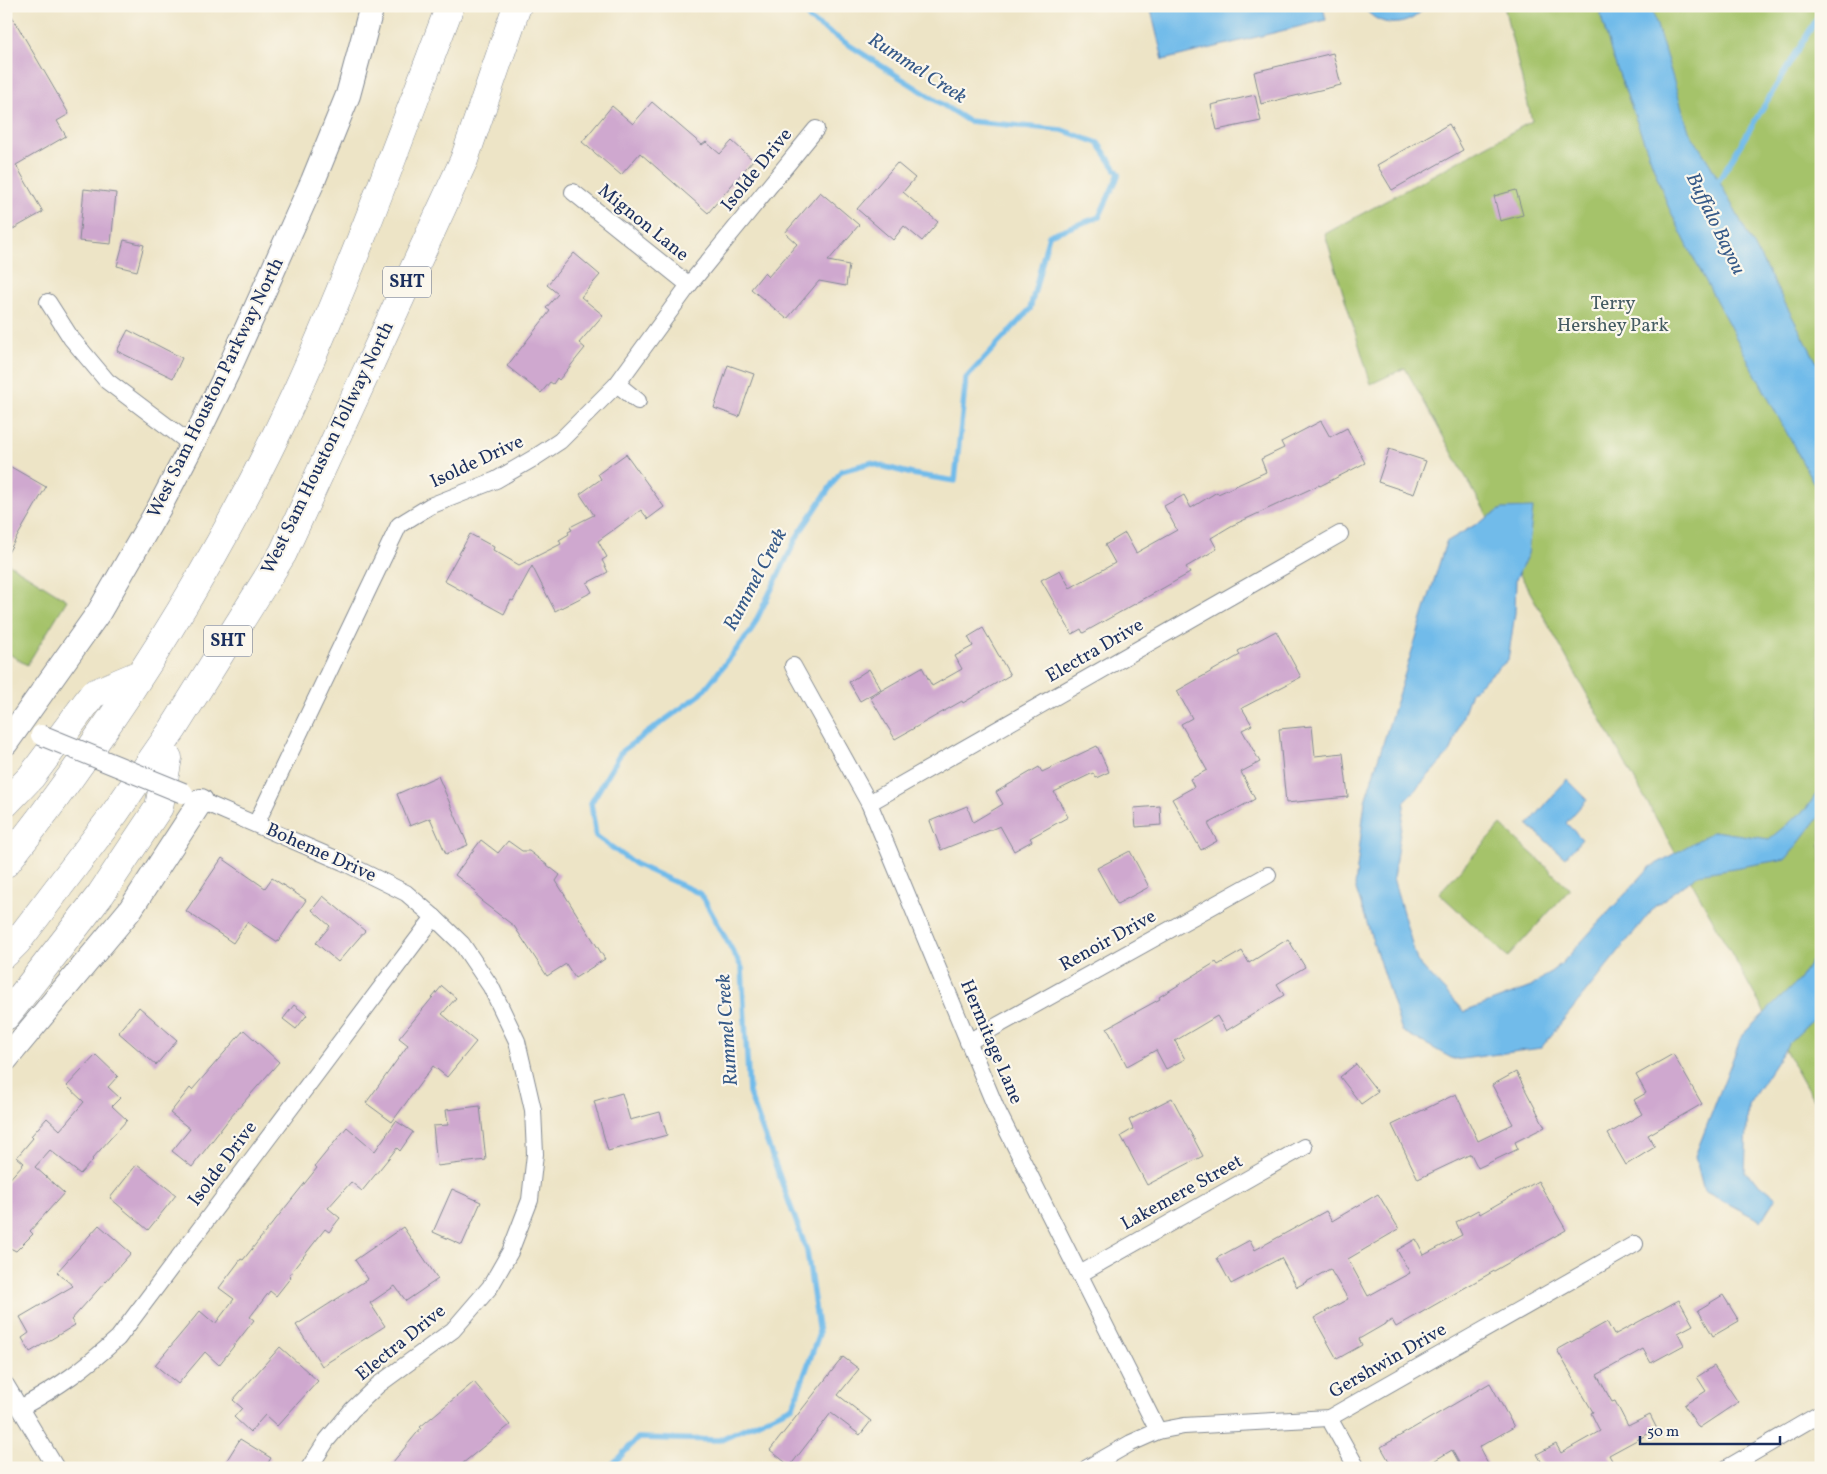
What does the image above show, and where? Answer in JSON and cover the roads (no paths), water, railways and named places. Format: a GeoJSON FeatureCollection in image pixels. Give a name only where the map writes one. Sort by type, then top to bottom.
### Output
{"type":"FeatureCollection","features":[{"type":"Feature","properties":{"kind":"highway"},"geometry":{"type":"LineString","coordinates":[[6,863],[69,779],[140,674],[215,550],[264,458],[294,398],[361,241],[450,6]]}},
{"type":"Feature","properties":{"kind":"highway","name":"West Sam Houston Tollway North"},"geometry":{"type":"LineString","coordinates":[[6,953],[17,942],[100,833],[173,729],[283,553],[464,160],[517,6]]}},
{"type":"Feature","properties":{"kind":"highway"},"geometry":{"type":"LineString","coordinates":[[6,804],[31,777],[93,694],[140,674]]}},
{"type":"Feature","properties":{"kind":"highway"},"geometry":{"type":"LineString","coordinates":[[6,1016],[101,894],[159,807],[173,729]]}},
{"type":"Feature","properties":{"kind":"main road","name":"West Sam Houston Parkway North"},"geometry":{"type":"LineString","coordinates":[[13,734],[99,612],[160,508],[192,445],[227,373],[313,181],[348,95],[372,6]]}},
{"type":"Feature","properties":{"kind":"main road"},"geometry":{"type":"LineString","coordinates":[[6,1059],[130,910],[192,797]]}},
{"type":"Feature","properties":{"kind":"street","name":"Isolde Drive"},"geometry":{"type":"LineString","coordinates":[[256,824],[399,524],[430,506],[496,480],[560,441],[617,384],[689,285],[816,129]]}},
{"type":"Feature","properties":{"kind":"street","name":"Mignon Lane"},"geometry":{"type":"LineString","coordinates":[[573,192],[689,285]]}},
{"type":"Feature","properties":{"kind":"street"},"geometry":{"type":"LineString","coordinates":[[48,302],[71,338],[107,381],[192,445]]}},
{"type":"Feature","properties":{"kind":"street"},"geometry":{"type":"LineString","coordinates":[[617,384],[638,401]]}},
{"type":"Feature","properties":{"kind":"street","name":"Electra Drive"},"geometry":{"type":"LineString","coordinates":[[869,803],[1340,534]]}},
{"type":"Feature","properties":{"kind":"street","name":"Hermitage Lane"},"geometry":{"type":"LineString","coordinates":[[793,666],[869,803],[996,1108],[1158,1431]]}},
{"type":"Feature","properties":{"kind":"street","name":"Boheme Drive"},"geometry":{"type":"LineString","coordinates":[[41,735],[343,862],[406,893],[434,917]]}},
{"type":"Feature","properties":{"kind":"street","name":"Renoir Drive"},"geometry":{"type":"LineString","coordinates":[[968,1042],[1268,875]]}},
{"type":"Feature","properties":{"kind":"street","name":"Isolde Drive"},"geometry":{"type":"LineString","coordinates":[[20,1408],[53,1390],[88,1365],[118,1338],[434,917]]}},
{"type":"Feature","properties":{"kind":"street","name":"Electra Drive"},"geometry":{"type":"LineString","coordinates":[[309,1468],[327,1440],[352,1410],[378,1385],[453,1330],[490,1287],[510,1252],[530,1200],[535,1154],[533,1110],[517,1041],[491,987],[462,944],[434,917]]}},
{"type":"Feature","properties":{"kind":"street","name":"Lakemere Street"},"geometry":{"type":"LineString","coordinates":[[1080,1274],[1304,1147]]}},
{"type":"Feature","properties":{"kind":"street","name":"Gershwin Drive"},"geometry":{"type":"LineString","coordinates":[[1087,1468],[1131,1443],[1158,1431],[1184,1426],[1329,1418],[1635,1244]]}},
{"type":"Feature","properties":{"kind":"street"},"geometry":{"type":"LineString","coordinates":[[6,1385],[56,1468]]}},
{"type":"Feature","properties":{"kind":"street"},"geometry":{"type":"LineString","coordinates":[[1727,1468],[1818,1415]]}},
{"type":"Feature","properties":{"kind":"street"},"geometry":{"type":"LineString","coordinates":[[1329,1418],[1357,1468]]}},
{"type":"Feature","properties":{"kind":"water"},"geometry":{"type":"Polygon","coordinates":[[[1150,6],[1323,6],[1326,20],[1163,60],[1150,6]]]}},
{"type":"Feature","properties":{"kind":"water"},"geometry":{"type":"Polygon","coordinates":[[[1363,6],[1425,6],[1419,14],[1411,19],[1394,23],[1377,19],[1369,14],[1363,6]]]}},
{"type":"Feature","properties":{"kind":"water","name":"Buffalo Bayou"},"geometry":{"type":"Polygon","coordinates":[[[1598,6],[1651,6],[1689,131],[1711,166],[1821,370],[1821,497],[1695,261],[1668,206],[1612,55],[1598,6]]]}},
{"type":"Feature","properties":{"kind":"water"},"geometry":{"type":"Polygon","coordinates":[[[1533,508],[1528,554],[1516,579],[1515,613],[1508,660],[1471,692],[1451,751],[1405,801],[1393,878],[1417,961],[1464,1012],[1531,987],[1561,964],[1649,868],[1714,831],[1769,839],[1806,809],[1821,787],[1821,815],[1786,859],[1699,874],[1655,906],[1541,1048],[1455,1060],[1402,1031],[1355,886],[1365,801],[1446,542],[1502,509],[1533,508]]]}},
{"type":"Feature","properties":{"kind":"water"},"geometry":{"type":"Polygon","coordinates":[[[1567,779],[1587,799],[1566,823],[1582,839],[1565,858],[1528,825],[1567,779]]]}},
{"type":"Feature","properties":{"kind":"water"},"geometry":{"type":"Polygon","coordinates":[[[1821,946],[1821,1012],[1789,1043],[1748,1105],[1745,1172],[1776,1197],[1761,1221],[1704,1191],[1695,1156],[1742,1035],[1799,980],[1821,946]]]}},
{"type":"Feature","properties":{"kind":"waterway","name":"Rummel Creek"},"geometry":{"type":"LineString","coordinates":[[609,1468],[638,1438],[719,1440],[793,1406],[819,1334],[807,1251],[749,1093],[742,968],[701,894],[635,864],[596,836],[591,803],[622,751],[701,694],[751,631],[798,535],[841,471],[870,463],[912,474],[955,481],[966,378],[1030,309],[1049,235],[1099,217],[1119,174],[1098,143],[1062,130],[968,121],[810,20],[802,6]]}},
{"type":"Feature","properties":{"kind":"waterway","name":"Buffalo Bayou"},"geometry":{"type":"LineString","coordinates":[[1716,185],[1821,12]]}},
{"type":"Feature","properties":{"kind":"park label","name":"Terry Hershey Park"},"geometry":{"type":"Point","coordinates":[1613,315]}}]}
